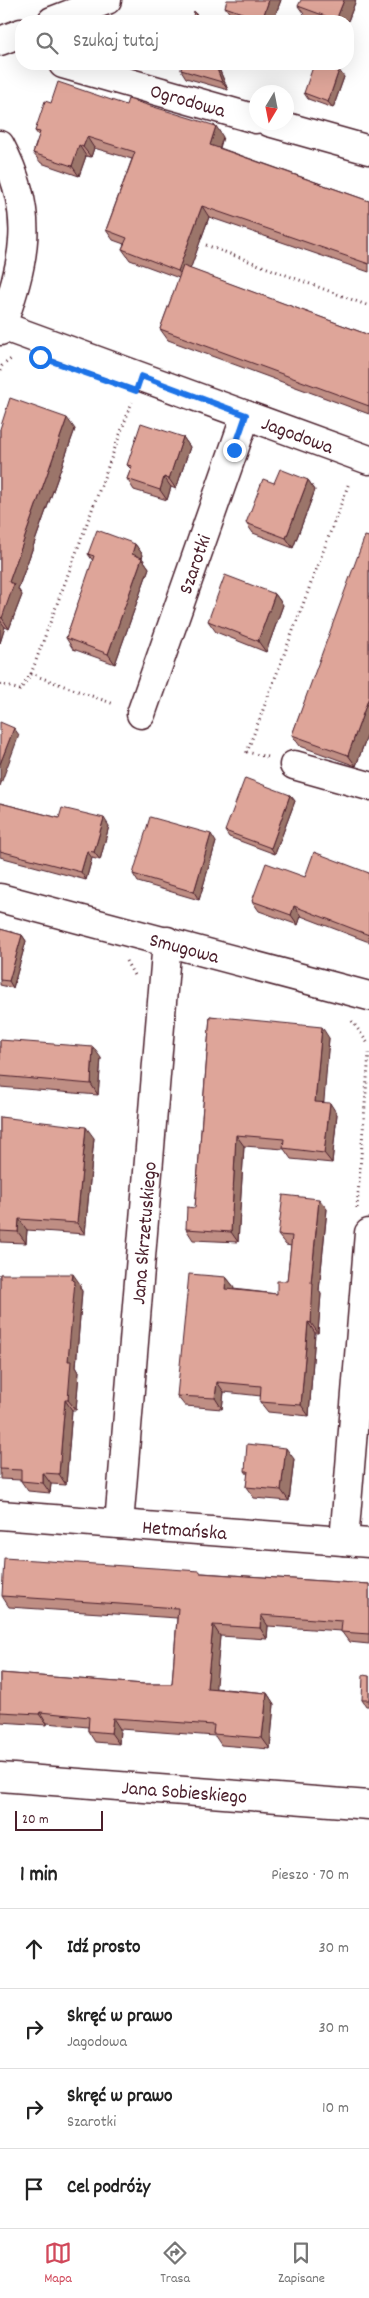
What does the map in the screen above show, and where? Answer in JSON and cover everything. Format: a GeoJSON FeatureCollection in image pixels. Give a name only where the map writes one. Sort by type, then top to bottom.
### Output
{"type":"FeatureCollection","features":[{"type":"Feature","properties":{"kind":"street"},"geometry":{"type":"LineString","coordinates":[[68,15],[107,0]]}},
{"type":"Feature","properties":{"kind":"street"},"geometry":{"type":"LineString","coordinates":[[0,42],[15,36]]}},
{"type":"Feature","properties":{"kind":"street","name":"Ogrodowa"},"geometry":{"type":"LineString","coordinates":[[84,70],[249,117]]}},
{"type":"Feature","properties":{"kind":"street"},"geometry":{"type":"LineString","coordinates":[[294,129],[369,150]]}},
{"type":"Feature","properties":{"kind":"street"},"geometry":{"type":"LineString","coordinates":[[0,145],[10,164],[21,199],[25,236],[20,270],[1,328]]}},
{"type":"Feature","properties":{"kind":"street","name":"Jagodowa"},"geometry":{"type":"LineString","coordinates":[[1,328],[141,376],[363,458]]}},
{"type":"Feature","properties":{"kind":"street","name":"Szarotki"},"geometry":{"type":"LineString","coordinates":[[141,714],[246,415]]}},
{"type":"Feature","properties":{"kind":"street"},"geometry":{"type":"LineString","coordinates":[[294,765],[369,786]]}},
{"type":"Feature","properties":{"kind":"street","name":"Smugowa"},"geometry":{"type":"LineString","coordinates":[[0,898],[369,996]]}},
{"type":"Feature","properties":{"kind":"street","name":"Jana Skrzetuskiego"},"geometry":{"type":"LineString","coordinates":[[119,1524],[166,941]]}},
{"type":"Feature","properties":{"kind":"street"},"geometry":{"type":"LineString","coordinates":[[356,1542],[363,1222]]}},
{"type":"Feature","properties":{"kind":"street","name":"Hetmańska"},"geometry":{"type":"LineString","coordinates":[[0,1515],[356,1542]]}},
{"type":"Feature","properties":{"kind":"street","name":"Jana Sobieskiego"},"geometry":{"type":"LineString","coordinates":[[0,1777],[369,1805]]}},
{"type":"Feature","properties":{"kind":"path"},"geometry":{"type":"LineString","coordinates":[[206,245],[369,306]]}},
{"type":"Feature","properties":{"kind":"path"},"geometry":{"type":"LineString","coordinates":[[0,371],[2,366],[15,357]]}},
{"type":"Feature","properties":{"kind":"path"},"geometry":{"type":"LineString","coordinates":[[0,684],[20,690],[31,674],[141,376]]}},
{"type":"Feature","properties":{"kind":"path"},"geometry":{"type":"LineString","coordinates":[[294,765],[247,752],[363,458]]}},
{"type":"Feature","properties":{"kind":"path"},"geometry":{"type":"LineString","coordinates":[[31,674],[141,714]]}},
{"type":"Feature","properties":{"kind":"path"},"geometry":{"type":"LineString","coordinates":[[124,958],[138,982]]}},
{"type":"Feature","properties":{"kind":"path"},"geometry":{"type":"LineString","coordinates":[[363,1222],[369,1053]]}},
{"type":"Feature","properties":{"kind":"building"},"geometry":{"type":"Polygon","coordinates":[[[227,0],[269,0],[264,15],[248,15],[225,7],[227,0]]]}},
{"type":"Feature","properties":{"kind":"building"},"geometry":{"type":"Polygon","coordinates":[[[301,0],[344,0],[338,15],[322,15],[298,6],[301,0]]]}},
{"type":"Feature","properties":{"kind":"building"},"geometry":{"type":"Polygon","coordinates":[[[181,70],[217,70],[222,82],[181,70]]]}},
{"type":"Feature","properties":{"kind":"building"},"geometry":{"type":"Polygon","coordinates":[[[312,70],[339,70],[328,102],[304,93],[312,70]]]}},
{"type":"Feature","properties":{"kind":"building"},"geometry":{"type":"Polygon","coordinates":[[[58,82],[126,105],[128,99],[216,126],[210,145],[369,201],[369,264],[202,206],[178,271],[122,249],[127,238],[106,230],[135,152],[87,137],[83,147],[79,145],[72,166],[33,153],[40,132],[35,131],[45,101],[51,103],[58,82]]]}},
{"type":"Feature","properties":{"kind":"building"},"geometry":{"type":"Polygon","coordinates":[[[183,266],[369,335],[369,406],[160,329],[183,266]]]}},
{"type":"Feature","properties":{"kind":"building"},"geometry":{"type":"Polygon","coordinates":[[[10,398],[67,418],[9,582],[14,584],[2,618],[0,617],[0,429],[10,398]]]}},
{"type":"Feature","properties":{"kind":"building"},"geometry":{"type":"Polygon","coordinates":[[[141,423],[183,437],[169,479],[164,477],[160,490],[127,479],[132,466],[127,465],[141,423]]]}},
{"type":"Feature","properties":{"kind":"building"},"geometry":{"type":"Polygon","coordinates":[[[280,469],[308,480],[286,538],[246,523],[263,479],[274,483],[280,469]]]}},
{"type":"Feature","properties":{"kind":"building"},"geometry":{"type":"Polygon","coordinates":[[[97,530],[135,544],[132,554],[142,558],[108,654],[66,638],[94,556],[88,554],[97,530]]]}},
{"type":"Feature","properties":{"kind":"building"},"geometry":{"type":"Polygon","coordinates":[[[365,536],[369,537],[369,697],[348,755],[292,735],[365,536]]]}},
{"type":"Feature","properties":{"kind":"building"},"geometry":{"type":"Polygon","coordinates":[[[225,575],[275,594],[258,641],[208,621],[225,575]]]}},
{"type":"Feature","properties":{"kind":"building"},"geometry":{"type":"Polygon","coordinates":[[[0,722],[14,728],[0,764],[0,722]]]}},
{"type":"Feature","properties":{"kind":"building"},"geometry":{"type":"Polygon","coordinates":[[[245,778],[290,795],[271,848],[225,831],[245,778]]]}},
{"type":"Feature","properties":{"kind":"building"},"geometry":{"type":"Polygon","coordinates":[[[0,803],[59,818],[62,808],[104,818],[94,852],[87,851],[81,872],[0,851],[0,803]]]}},
{"type":"Feature","properties":{"kind":"building"},"geometry":{"type":"Polygon","coordinates":[[[150,817],[211,834],[194,892],[133,874],[150,817]]]}},
{"type":"Feature","properties":{"kind":"building"},"geometry":{"type":"Polygon","coordinates":[[[314,852],[369,873],[369,935],[294,906],[291,915],[252,901],[266,863],[305,877],[314,852]]]}},
{"type":"Feature","properties":{"kind":"building"},"geometry":{"type":"Polygon","coordinates":[[[0,929],[22,935],[9,981],[0,980],[0,929]]]}},
{"type":"Feature","properties":{"kind":"building"},"geometry":{"type":"Polygon","coordinates":[[[210,1016],[322,1027],[315,1102],[330,1103],[324,1153],[283,1148],[284,1139],[236,1135],[231,1232],[186,1229],[187,1207],[195,1208],[210,1016]]]}},
{"type":"Feature","properties":{"kind":"building"},"geometry":{"type":"Polygon","coordinates":[[[0,1040],[93,1047],[91,1084],[0,1076],[0,1040]]]}},
{"type":"Feature","properties":{"kind":"building"},"geometry":{"type":"Polygon","coordinates":[[[0,1117],[86,1127],[77,1223],[19,1219],[18,1232],[0,1231],[0,1117]]]}},
{"type":"Feature","properties":{"kind":"building"},"geometry":{"type":"Polygon","coordinates":[[[283,1195],[319,1199],[311,1283],[313,1283],[311,1323],[308,1322],[301,1405],[260,1402],[261,1386],[217,1382],[215,1398],[177,1396],[189,1274],[226,1277],[225,1289],[277,1294],[277,1281],[287,1281],[292,1236],[278,1235],[283,1195]]]}},
{"type":"Feature","properties":{"kind":"building"},"geometry":{"type":"Polygon","coordinates":[[[0,1274],[73,1274],[72,1280],[75,1281],[68,1361],[71,1361],[68,1400],[65,1400],[59,1474],[43,1473],[43,1483],[21,1481],[21,1470],[0,1469],[0,1274]]]}},
{"type":"Feature","properties":{"kind":"building"},"geometry":{"type":"Polygon","coordinates":[[[247,1444],[286,1448],[281,1490],[246,1487],[248,1471],[245,1471],[247,1444]]]}},
{"type":"Feature","properties":{"kind":"building"},"geometry":{"type":"Polygon","coordinates":[[[4,1558],[369,1584],[369,1634],[341,1632],[342,1621],[261,1615],[260,1628],[213,1625],[207,1688],[267,1693],[262,1738],[213,1734],[214,1725],[113,1718],[111,1733],[88,1731],[89,1717],[40,1712],[39,1714],[0,1712],[0,1673],[144,1684],[172,1684],[178,1608],[2,1596],[4,1558]]]}},
{"type":"Feature","properties":{"kind":"building"},"geometry":{"type":"Polygon","coordinates":[[[363,1675],[369,1676],[369,1700],[362,1700],[363,1675]]]}},
{"type":"Feature","properties":{"kind":"route"},"geometry":{"type":"LineString","coordinates":[[40,357],[136,391],[141,376],[246,415],[234,450]]}}]}
